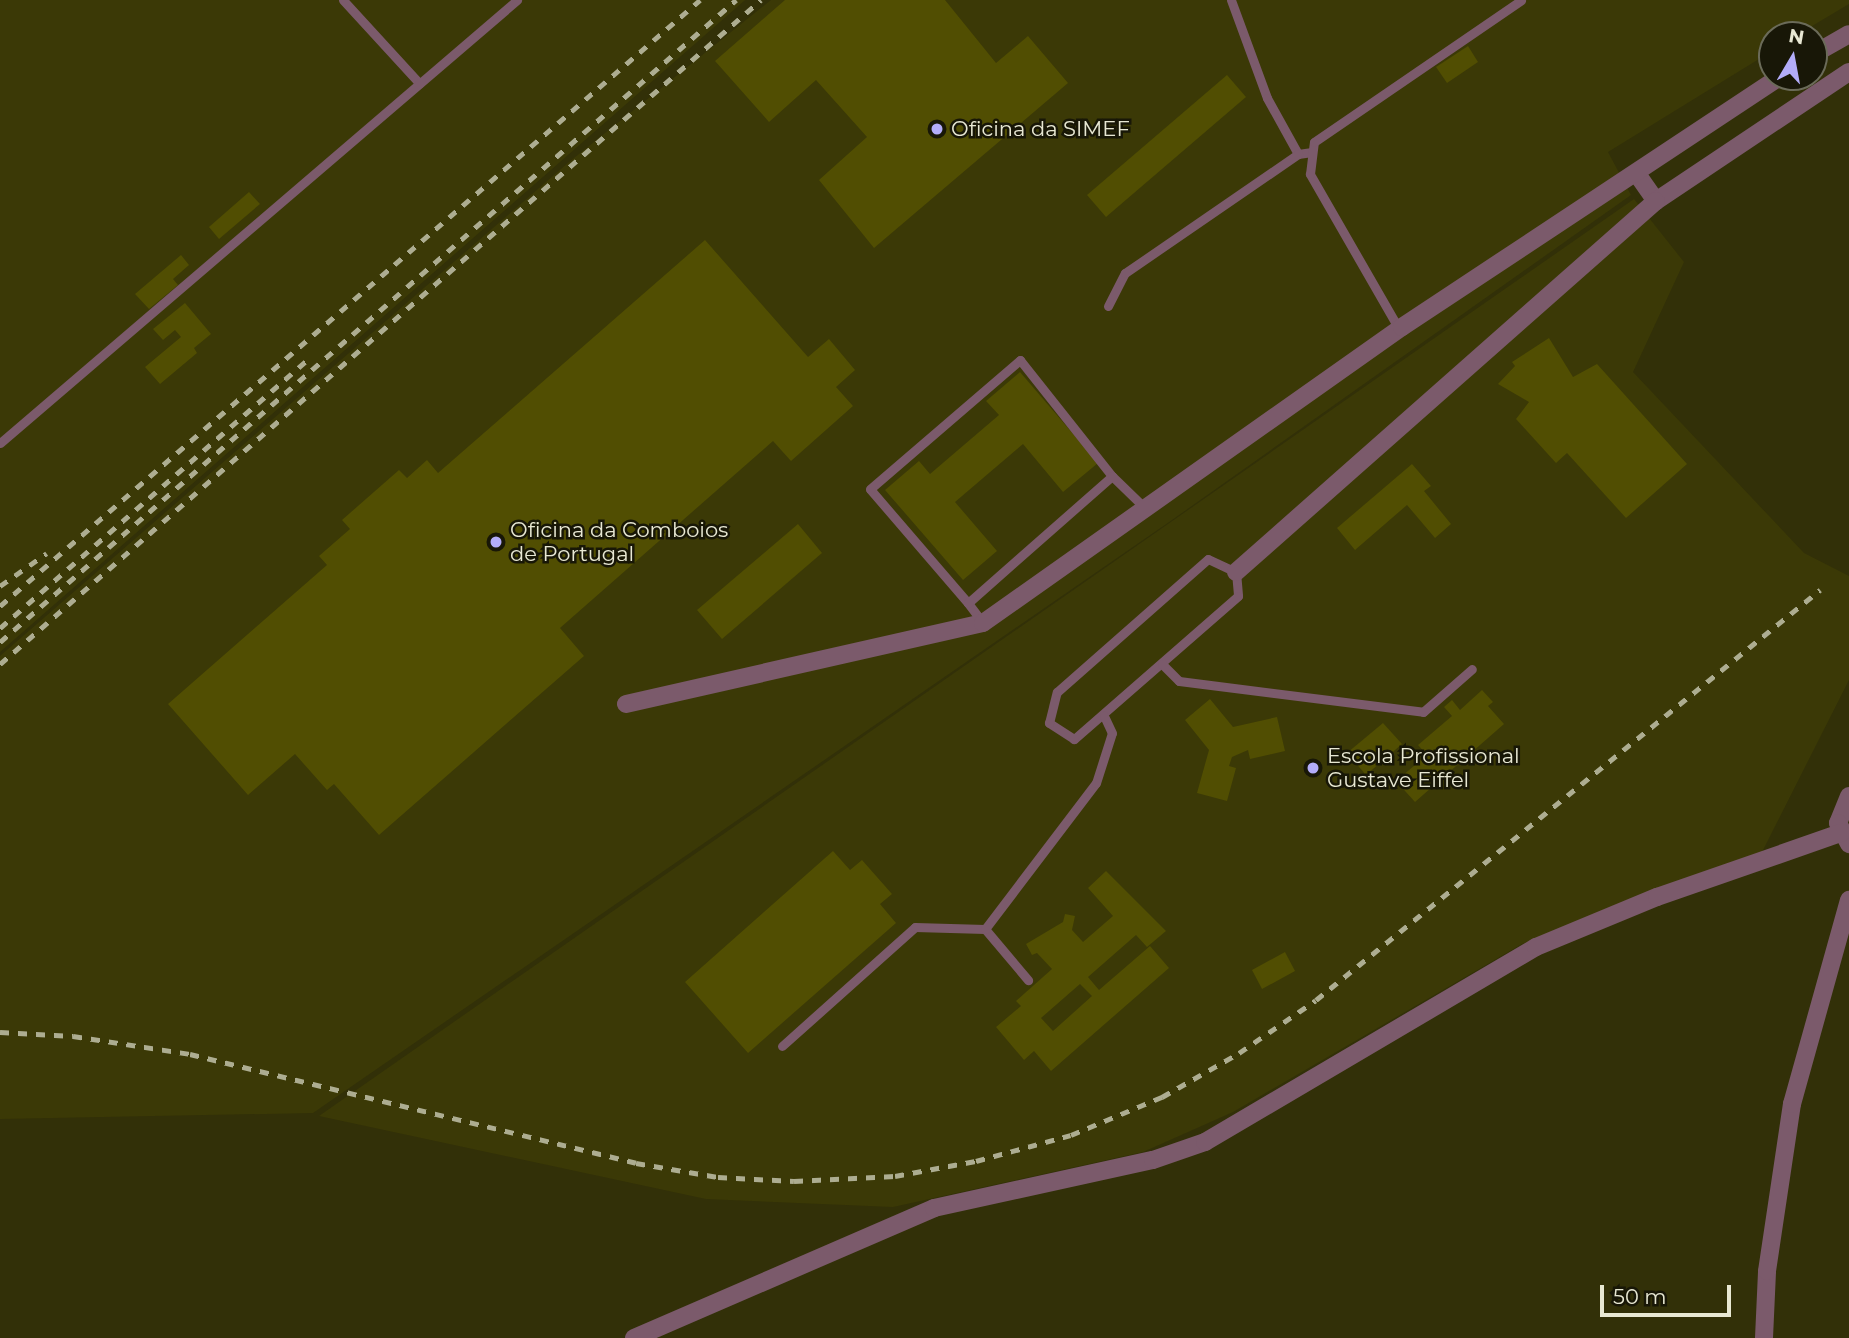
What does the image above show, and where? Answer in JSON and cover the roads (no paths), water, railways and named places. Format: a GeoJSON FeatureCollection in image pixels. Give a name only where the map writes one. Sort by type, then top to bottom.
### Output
{"type":"FeatureCollection","features":[{"type":"Feature","properties":{"kind":"street"},"geometry":{"type":"LineString","coordinates":[[1828,46],[1849,34]]}},
{"type":"Feature","properties":{"kind":"street"},"geometry":{"type":"LineString","coordinates":[[1236,572],[1656,201],[1849,72]]}},
{"type":"Feature","properties":{"kind":"street"},"geometry":{"type":"LineString","coordinates":[[626,704],[983,623],[1143,506],[1399,329],[1637,174],[1759,91]]}},
{"type":"Feature","properties":{"kind":"street"},"geometry":{"type":"LineString","coordinates":[[1637,174],[1656,201]]}},
{"type":"Feature","properties":{"kind":"street"},"geometry":{"type":"LineString","coordinates":[[634,1338],[934,1208],[1153,1160],[1205,1142],[1536,947],[1657,897],[1845,839],[1839,813],[1849,796]]}},
{"type":"Feature","properties":{"kind":"street"},"geometry":{"type":"LineString","coordinates":[[1764,1338],[1766,1271],[1792,1104],[1849,900]]}},
{"type":"Feature","properties":{"kind":"lane"},"geometry":{"type":"LineString","coordinates":[[343,0],[419,83]]}},
{"type":"Feature","properties":{"kind":"lane"},"geometry":{"type":"LineString","coordinates":[[0,443],[517,0]]}},
{"type":"Feature","properties":{"kind":"lane"},"geometry":{"type":"LineString","coordinates":[[1231,0],[1254,72],[1298,154]]}},
{"type":"Feature","properties":{"kind":"lane"},"geometry":{"type":"LineString","coordinates":[[1399,329],[1310,174],[1314,142],[1521,0]]}},
{"type":"Feature","properties":{"kind":"lane"},"geometry":{"type":"LineString","coordinates":[[1108,306],[1125,272],[1298,154],[1312,152]]}},
{"type":"Feature","properties":{"kind":"lane"},"geometry":{"type":"LineString","coordinates":[[983,623],[870,489],[1020,360],[1112,476],[1143,506]]}},
{"type":"Feature","properties":{"kind":"lane"},"geometry":{"type":"LineString","coordinates":[[968,603],[1112,476]]}},
{"type":"Feature","properties":{"kind":"lane"},"geometry":{"type":"LineString","coordinates":[[1208,559],[1236,572],[1238,596],[1104,716],[1074,739],[1049,723],[1057,692],[1208,559]]}},
{"type":"Feature","properties":{"kind":"lane"},"geometry":{"type":"LineString","coordinates":[[1162,664],[1179,681],[1423,712],[1472,669]]}},
{"type":"Feature","properties":{"kind":"lane"},"geometry":{"type":"LineString","coordinates":[[985,929],[1096,783],[1112,733],[1104,716]]}},
{"type":"Feature","properties":{"kind":"lane"},"geometry":{"type":"LineString","coordinates":[[782,1046],[915,927],[985,929],[1028,980]]}},
{"type":"Feature","properties":{"kind":"railway"},"geometry":{"type":"LineString","coordinates":[[0,606],[700,0]]}},
{"type":"Feature","properties":{"kind":"railway"},"geometry":{"type":"LineString","coordinates":[[0,642],[736,0]]}},
{"type":"Feature","properties":{"kind":"railway"},"geometry":{"type":"LineString","coordinates":[[0,664],[761,0]]}},
{"type":"Feature","properties":{"kind":"railway"},"geometry":{"type":"LineString","coordinates":[[0,628],[306,361]]}},
{"type":"Feature","properties":{"kind":"railway"},"geometry":{"type":"LineString","coordinates":[[0,586],[47,553]]}},
{"type":"Feature","properties":{"kind":"railway"},"geometry":{"type":"LineString","coordinates":[[0,1032],[73,1036],[190,1054],[636,1163],[718,1177],[794,1181],[895,1176],[976,1161],[1071,1135],[1162,1097],[1239,1053],[1316,1000],[1820,590]]}},
{"type":"Feature","properties":{"kind":"place","name":"Oficina da SIMEF"},"geometry":{"type":"Point","coordinates":[937,129]}},
{"type":"Feature","properties":{"kind":"place","name":"Oficina da Comboios de Portugal"},"geometry":{"type":"Point","coordinates":[496,542]}},
{"type":"Feature","properties":{"kind":"place","name":"Escola Profissional Gustave Eiffel"},"geometry":{"type":"Point","coordinates":[1313,768]}}]}
